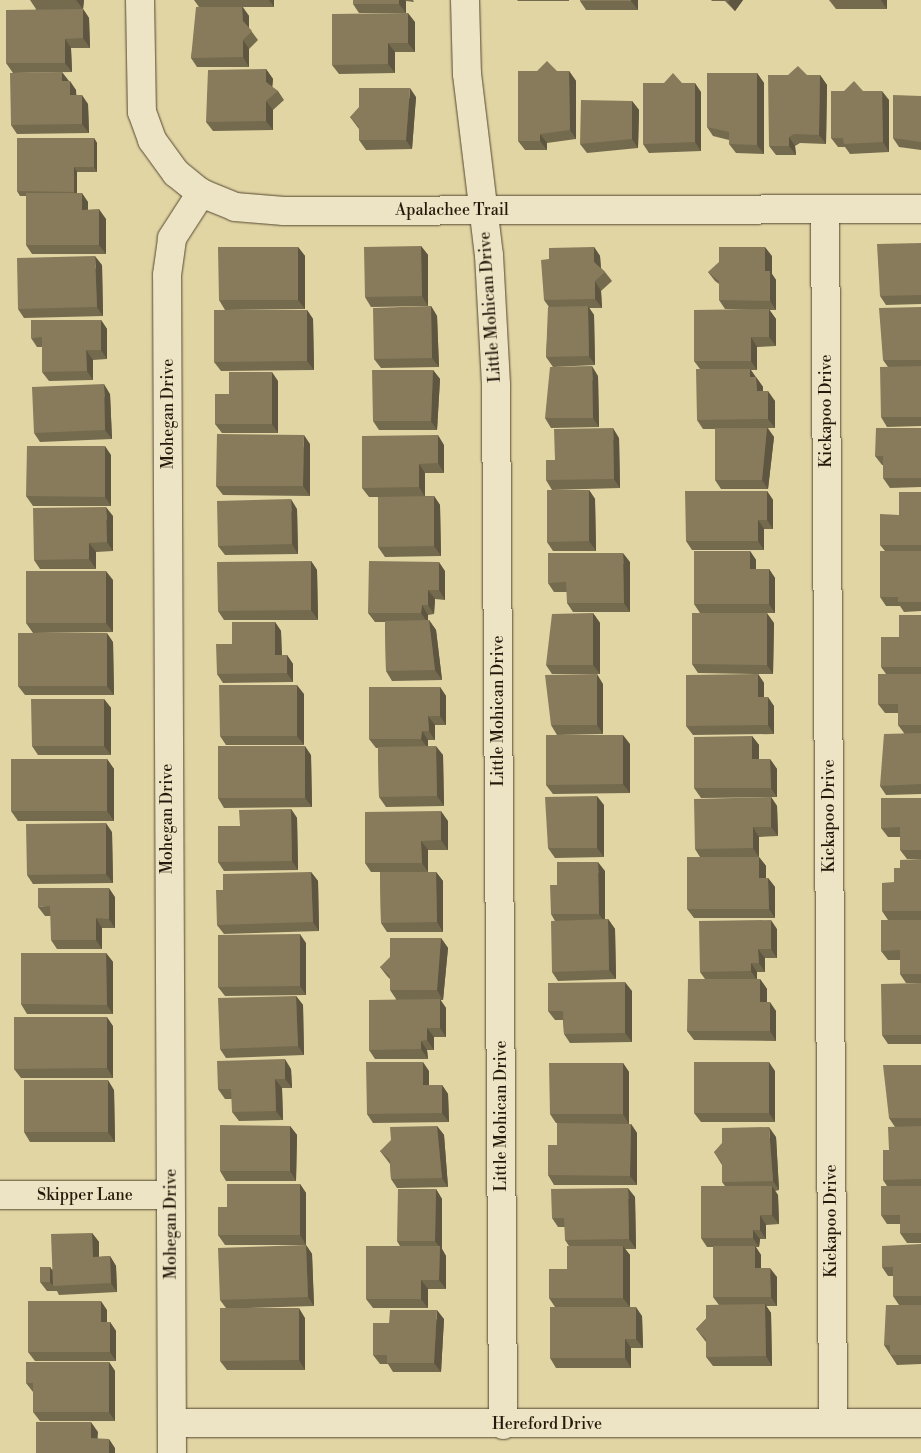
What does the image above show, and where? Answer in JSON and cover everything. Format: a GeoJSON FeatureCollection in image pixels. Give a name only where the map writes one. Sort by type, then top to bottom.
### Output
{"type":"FeatureCollection","features":[{"type":"Feature","properties":{"kind":"street","name":"Apalachee Trail"},"geometry":{"type":"LineString","coordinates":[[140,0],[142,112],[152,140],[176,173],[201,193],[235,207],[284,211],[921,210]]}},
{"type":"Feature","properties":{"kind":"street","name":"Little Mohican Drive"},"geometry":{"type":"LineString","coordinates":[[465,0],[467,74],[483,210],[496,386],[503,1424]]}},
{"type":"Feature","properties":{"kind":"street","name":"Mohegan Drive"},"geometry":{"type":"LineString","coordinates":[[172,1453],[167,275],[172,238],[201,193]]}},
{"type":"Feature","properties":{"kind":"street","name":"Kickapoo Drive"},"geometry":{"type":"LineString","coordinates":[[825,210],[833,1423]]}},
{"type":"Feature","properties":{"kind":"street","name":"Skipper Lane"},"geometry":{"type":"LineString","coordinates":[[0,1195],[170,1195]]}},
{"type":"Feature","properties":{"kind":"street","name":"Hereford Drive"},"geometry":{"type":"LineString","coordinates":[[172,1423],[921,1423]]}},
{"type":"Feature","properties":{"kind":"building"},"geometry":{"type":"Polygon","coordinates":[[[353,0],[399,0],[399,4],[353,4],[353,0]]]}},
{"type":"Feature","properties":{"kind":"building"},"geometry":{"type":"Polygon","coordinates":[[[631,0],[631,1],[580,1],[631,0]]]}},
{"type":"Feature","properties":{"kind":"building"},"geometry":{"type":"Polygon","coordinates":[[[196,7],[242,7],[243,21],[252,31],[243,40],[243,57],[191,58],[196,7]]]}},
{"type":"Feature","properties":{"kind":"building"},"geometry":{"type":"Polygon","coordinates":[[[83,9],[83,38],[65,39],[65,63],[6,63],[6,10],[83,9]]]}},
{"type":"Feature","properties":{"kind":"building"},"geometry":{"type":"Polygon","coordinates":[[[408,13],[408,43],[388,43],[388,64],[332,65],[332,14],[408,13]]]}},
{"type":"Feature","properties":{"kind":"building"},"geometry":{"type":"Polygon","coordinates":[[[547,61],[557,71],[569,71],[570,130],[540,134],[540,141],[518,141],[518,71],[537,71],[547,61]]]}},
{"type":"Feature","properties":{"kind":"building"},"geometry":{"type":"Polygon","coordinates":[[[798,66],[807,75],[820,75],[819,135],[794,134],[789,137],[789,146],[769,146],[768,75],[788,75],[798,66]]]}},
{"type":"Feature","properties":{"kind":"building"},"geometry":{"type":"Polygon","coordinates":[[[266,69],[266,82],[278,91],[266,101],[266,121],[206,122],[208,70],[266,69]]]}},
{"type":"Feature","properties":{"kind":"building"},"geometry":{"type":"Polygon","coordinates":[[[62,72],[62,81],[70,81],[70,95],[82,95],[82,124],[11,125],[10,73],[62,72]]]}},
{"type":"Feature","properties":{"kind":"building"},"geometry":{"type":"Polygon","coordinates":[[[673,73],[682,83],[695,83],[695,142],[643,144],[643,83],[664,83],[673,73]]]}},
{"type":"Feature","properties":{"kind":"building"},"geometry":{"type":"Polygon","coordinates":[[[707,73],[757,73],[757,145],[729,144],[729,132],[707,127],[707,73]]]}},
{"type":"Feature","properties":{"kind":"building"},"geometry":{"type":"Polygon","coordinates":[[[854,81],[863,91],[882,91],[883,142],[844,144],[843,138],[831,138],[831,91],[844,91],[854,81]]]}},
{"type":"Feature","properties":{"kind":"building"},"geometry":{"type":"Polygon","coordinates":[[[359,88],[410,88],[406,140],[359,140],[359,127],[350,117],[359,107],[359,88]]]}},
{"type":"Feature","properties":{"kind":"building"},"geometry":{"type":"Polygon","coordinates":[[[893,95],[921,96],[921,142],[893,138],[893,95]]]}},
{"type":"Feature","properties":{"kind":"building"},"geometry":{"type":"Polygon","coordinates":[[[581,100],[632,101],[632,139],[580,144],[581,100]]]}},
{"type":"Feature","properties":{"kind":"building"},"geometry":{"type":"Polygon","coordinates":[[[17,138],[94,138],[94,167],[74,167],[74,192],[17,191],[17,138]]]}},
{"type":"Feature","properties":{"kind":"building"},"geometry":{"type":"Polygon","coordinates":[[[26,193],[82,193],[82,210],[99,209],[99,245],[26,245],[26,193]]]}},
{"type":"Feature","properties":{"kind":"building"},"geometry":{"type":"Polygon","coordinates":[[[921,243],[921,295],[880,296],[877,244],[921,243]]]}},
{"type":"Feature","properties":{"kind":"building"},"geometry":{"type":"Polygon","coordinates":[[[421,246],[422,296],[365,297],[364,247],[421,246]]]}},
{"type":"Feature","properties":{"kind":"building"},"geometry":{"type":"Polygon","coordinates":[[[218,247],[298,247],[298,300],[219,300],[218,247]]]}},
{"type":"Feature","properties":{"kind":"building"},"geometry":{"type":"Polygon","coordinates":[[[594,247],[594,262],[605,272],[595,281],[595,299],[544,300],[541,260],[549,259],[549,248],[594,247]]]}},
{"type":"Feature","properties":{"kind":"building"},"geometry":{"type":"Polygon","coordinates":[[[719,247],[765,247],[765,271],[770,271],[770,301],[719,300],[719,281],[708,272],[719,262],[719,247]]]}},
{"type":"Feature","properties":{"kind":"building"},"geometry":{"type":"Polygon","coordinates":[[[95,256],[97,307],[18,309],[17,258],[95,256]]]}},
{"type":"Feature","properties":{"kind":"building"},"geometry":{"type":"Polygon","coordinates":[[[431,306],[432,358],[374,359],[373,308],[431,306]]]}},
{"type":"Feature","properties":{"kind":"building"},"geometry":{"type":"Polygon","coordinates":[[[588,306],[589,356],[546,357],[548,307],[588,306]]]}},
{"type":"Feature","properties":{"kind":"building"},"geometry":{"type":"Polygon","coordinates":[[[921,307],[921,360],[883,360],[879,308],[921,307]]]}},
{"type":"Feature","properties":{"kind":"building"},"geometry":{"type":"Polygon","coordinates":[[[769,309],[769,337],[751,337],[751,361],[694,361],[694,310],[769,309]]]}},
{"type":"Feature","properties":{"kind":"building"},"geometry":{"type":"Polygon","coordinates":[[[214,310],[307,310],[307,361],[214,362],[214,310]]]}},
{"type":"Feature","properties":{"kind":"building"},"geometry":{"type":"Polygon","coordinates":[[[31,320],[101,320],[101,350],[86,350],[87,371],[42,372],[42,337],[31,338],[31,320]]]}},
{"type":"Feature","properties":{"kind":"building"},"geometry":{"type":"Polygon","coordinates":[[[592,366],[593,418],[545,418],[550,367],[592,366]]]}},
{"type":"Feature","properties":{"kind":"building"},"geometry":{"type":"Polygon","coordinates":[[[921,366],[921,417],[881,417],[880,367],[921,366]]]}},
{"type":"Feature","properties":{"kind":"building"},"geometry":{"type":"Polygon","coordinates":[[[696,369],[750,369],[750,377],[756,377],[757,391],[768,391],[768,419],[697,420],[696,369]]]}},
{"type":"Feature","properties":{"kind":"building"},"geometry":{"type":"Polygon","coordinates":[[[372,370],[433,370],[431,421],[373,421],[372,370]]]}},
{"type":"Feature","properties":{"kind":"building"},"geometry":{"type":"Polygon","coordinates":[[[229,372],[272,372],[272,424],[215,424],[215,394],[229,394],[229,372]]]}},
{"type":"Feature","properties":{"kind":"building"},"geometry":{"type":"Polygon","coordinates":[[[104,384],[105,430],[34,433],[32,387],[104,384]]]}},
{"type":"Feature","properties":{"kind":"building"},"geometry":{"type":"Polygon","coordinates":[[[613,428],[614,479],[546,480],[546,460],[555,460],[554,429],[613,428]]]}},
{"type":"Feature","properties":{"kind":"building"},"geometry":{"type":"Polygon","coordinates":[[[715,428],[767,428],[762,480],[715,480],[715,428]]]}},
{"type":"Feature","properties":{"kind":"building"},"geometry":{"type":"Polygon","coordinates":[[[876,428],[921,428],[921,478],[883,478],[883,456],[875,456],[876,428]]]}},
{"type":"Feature","properties":{"kind":"building"},"geometry":{"type":"Polygon","coordinates":[[[217,434],[304,435],[303,486],[216,486],[217,434]]]}},
{"type":"Feature","properties":{"kind":"building"},"geometry":{"type":"Polygon","coordinates":[[[438,435],[438,463],[419,464],[419,487],[362,488],[362,436],[438,435]]]}},
{"type":"Feature","properties":{"kind":"building"},"geometry":{"type":"Polygon","coordinates":[[[27,446],[105,446],[105,497],[26,496],[27,446]]]}},
{"type":"Feature","properties":{"kind":"building"},"geometry":{"type":"Polygon","coordinates":[[[547,490],[589,490],[589,541],[547,542],[547,490]]]}},
{"type":"Feature","properties":{"kind":"building"},"geometry":{"type":"Polygon","coordinates":[[[685,491],[767,491],[767,520],[758,520],[758,541],[686,541],[685,491]]]}},
{"type":"Feature","properties":{"kind":"building"},"geometry":{"type":"Polygon","coordinates":[[[899,492],[921,492],[921,545],[880,545],[880,514],[899,515],[899,492]]]}},
{"type":"Feature","properties":{"kind":"building"},"geometry":{"type":"Polygon","coordinates":[[[434,496],[434,546],[378,547],[378,497],[434,496]]]}},
{"type":"Feature","properties":{"kind":"building"},"geometry":{"type":"Polygon","coordinates":[[[291,499],[292,544],[218,546],[217,501],[291,499]]]}},
{"type":"Feature","properties":{"kind":"building"},"geometry":{"type":"Polygon","coordinates":[[[106,507],[107,542],[89,543],[89,559],[34,560],[33,508],[106,507]]]}},
{"type":"Feature","properties":{"kind":"building"},"geometry":{"type":"Polygon","coordinates":[[[694,551],[750,551],[750,569],[769,569],[769,604],[694,604],[694,551]]]}},
{"type":"Feature","properties":{"kind":"building"},"geometry":{"type":"Polygon","coordinates":[[[880,551],[921,551],[921,602],[898,602],[898,597],[880,597],[880,551]]]}},
{"type":"Feature","properties":{"kind":"building"},"geometry":{"type":"Polygon","coordinates":[[[548,553],[623,553],[624,603],[567,603],[566,582],[548,583],[548,553]]]}},
{"type":"Feature","properties":{"kind":"building"},"geometry":{"type":"Polygon","coordinates":[[[311,561],[311,610],[218,611],[217,562],[311,561]]]}},
{"type":"Feature","properties":{"kind":"building"},"geometry":{"type":"Polygon","coordinates":[[[369,561],[439,562],[439,590],[428,590],[428,605],[422,605],[421,613],[368,613],[369,561]]]}},
{"type":"Feature","properties":{"kind":"building"},"geometry":{"type":"Polygon","coordinates":[[[26,571],[106,571],[106,623],[26,623],[26,571]]]}},
{"type":"Feature","properties":{"kind":"building"},"geometry":{"type":"Polygon","coordinates":[[[593,613],[593,665],[546,665],[552,614],[593,613]]]}},
{"type":"Feature","properties":{"kind":"building"},"geometry":{"type":"Polygon","coordinates":[[[692,613],[767,613],[767,665],[692,664],[692,613]]]}},
{"type":"Feature","properties":{"kind":"building"},"geometry":{"type":"Polygon","coordinates":[[[899,615],[921,615],[921,667],[881,667],[881,637],[899,637],[899,615]]]}},
{"type":"Feature","properties":{"kind":"building"},"geometry":{"type":"Polygon","coordinates":[[[429,620],[435,670],[386,671],[385,621],[429,620]]]}},
{"type":"Feature","properties":{"kind":"building"},"geometry":{"type":"Polygon","coordinates":[[[232,622],[275,622],[275,655],[287,655],[287,673],[217,674],[216,644],[232,644],[232,622]]]}},
{"type":"Feature","properties":{"kind":"building"},"geometry":{"type":"Polygon","coordinates":[[[18,633],[107,633],[107,686],[18,686],[18,633]]]}},
{"type":"Feature","properties":{"kind":"building"},"geometry":{"type":"Polygon","coordinates":[[[597,674],[597,725],[551,725],[545,675],[597,674]]]}},
{"type":"Feature","properties":{"kind":"building"},"geometry":{"type":"Polygon","coordinates":[[[758,674],[758,697],[768,697],[768,725],[686,726],[686,675],[758,674]]]}},
{"type":"Feature","properties":{"kind":"building"},"geometry":{"type":"Polygon","coordinates":[[[878,674],[921,674],[921,725],[898,725],[898,704],[878,704],[878,674]]]}},
{"type":"Feature","properties":{"kind":"building"},"geometry":{"type":"Polygon","coordinates":[[[219,685],[297,685],[297,736],[220,736],[219,685]]]}},
{"type":"Feature","properties":{"kind":"building"},"geometry":{"type":"Polygon","coordinates":[[[369,687],[440,687],[440,716],[428,716],[429,731],[422,731],[421,739],[369,739],[369,687]]]}},
{"type":"Feature","properties":{"kind":"building"},"geometry":{"type":"Polygon","coordinates":[[[31,699],[104,699],[104,746],[32,746],[31,699]]]}},
{"type":"Feature","properties":{"kind":"building"},"geometry":{"type":"Polygon","coordinates":[[[921,733],[921,784],[880,786],[884,734],[921,733]]]}},
{"type":"Feature","properties":{"kind":"building"},"geometry":{"type":"Polygon","coordinates":[[[546,735],[623,735],[623,784],[546,785],[546,735]]]}},
{"type":"Feature","properties":{"kind":"building"},"geometry":{"type":"Polygon","coordinates":[[[752,736],[752,759],[770,759],[771,788],[694,788],[694,737],[752,736]]]}},
{"type":"Feature","properties":{"kind":"building"},"geometry":{"type":"Polygon","coordinates":[[[218,746],[305,746],[305,798],[218,798],[218,746]]]}},
{"type":"Feature","properties":{"kind":"building"},"geometry":{"type":"Polygon","coordinates":[[[436,746],[437,796],[379,797],[378,747],[436,746]]]}},
{"type":"Feature","properties":{"kind":"building"},"geometry":{"type":"Polygon","coordinates":[[[11,759],[107,759],[107,811],[11,811],[11,759]]]}},
{"type":"Feature","properties":{"kind":"building"},"geometry":{"type":"Polygon","coordinates":[[[597,796],[597,848],[548,848],[545,797],[597,796]]]}},
{"type":"Feature","properties":{"kind":"building"},"geometry":{"type":"Polygon","coordinates":[[[771,797],[771,827],[753,827],[753,848],[695,849],[694,799],[771,797]]]}},
{"type":"Feature","properties":{"kind":"building"},"geometry":{"type":"Polygon","coordinates":[[[881,798],[921,798],[921,850],[900,850],[900,827],[881,828],[881,798]]]}},
{"type":"Feature","properties":{"kind":"building"},"geometry":{"type":"Polygon","coordinates":[[[291,809],[292,861],[218,862],[218,826],[240,826],[239,810],[291,809]]]}},
{"type":"Feature","properties":{"kind":"building"},"geometry":{"type":"Polygon","coordinates":[[[441,811],[441,840],[421,841],[422,863],[365,863],[365,812],[441,811]]]}},
{"type":"Feature","properties":{"kind":"building"},"geometry":{"type":"Polygon","coordinates":[[[106,823],[106,874],[27,875],[26,824],[106,823]]]}},
{"type":"Feature","properties":{"kind":"building"},"geometry":{"type":"Polygon","coordinates":[[[687,857],[759,857],[759,878],[768,878],[769,909],[687,909],[687,857]]]}},
{"type":"Feature","properties":{"kind":"building"},"geometry":{"type":"Polygon","coordinates":[[[921,859],[921,911],[882,911],[882,883],[894,882],[894,868],[900,868],[900,860],[921,859]]]}},
{"type":"Feature","properties":{"kind":"building"},"geometry":{"type":"Polygon","coordinates":[[[557,862],[598,862],[599,914],[551,914],[550,885],[557,885],[557,862]]]}},
{"type":"Feature","properties":{"kind":"building"},"geometry":{"type":"Polygon","coordinates":[[[311,872],[313,922],[217,925],[216,890],[223,890],[223,874],[311,872]]]}},
{"type":"Feature","properties":{"kind":"building"},"geometry":{"type":"Polygon","coordinates":[[[380,872],[436,872],[437,922],[381,923],[380,872]]]}},
{"type":"Feature","properties":{"kind":"building"},"geometry":{"type":"Polygon","coordinates":[[[38,888],[109,888],[109,919],[96,918],[96,940],[51,940],[50,906],[38,907],[38,888]]]}},
{"type":"Feature","properties":{"kind":"building"},"geometry":{"type":"Polygon","coordinates":[[[608,919],[609,970],[552,972],[551,921],[608,919]]]}},
{"type":"Feature","properties":{"kind":"building"},"geometry":{"type":"Polygon","coordinates":[[[771,920],[771,949],[758,949],[759,963],[751,963],[751,971],[700,972],[699,921],[771,920]]]}},
{"type":"Feature","properties":{"kind":"building"},"geometry":{"type":"Polygon","coordinates":[[[881,920],[921,920],[921,974],[900,974],[900,950],[881,951],[881,920]]]}},
{"type":"Feature","properties":{"kind":"building"},"geometry":{"type":"Polygon","coordinates":[[[300,934],[300,986],[218,987],[218,935],[300,934]]]}},
{"type":"Feature","properties":{"kind":"building"},"geometry":{"type":"Polygon","coordinates":[[[390,938],[441,938],[437,990],[390,990],[390,976],[380,967],[390,957],[390,938]]]}},
{"type":"Feature","properties":{"kind":"building"},"geometry":{"type":"Polygon","coordinates":[[[21,953],[106,953],[107,1005],[21,1004],[21,953]]]}},
{"type":"Feature","properties":{"kind":"building"},"geometry":{"type":"Polygon","coordinates":[[[688,979],[760,979],[760,1002],[770,1002],[770,1031],[687,1031],[688,979]]]}},
{"type":"Feature","properties":{"kind":"building"},"geometry":{"type":"Polygon","coordinates":[[[625,982],[625,1033],[564,1034],[563,1011],[548,1011],[548,983],[625,982]]]}},
{"type":"Feature","properties":{"kind":"building"},"geometry":{"type":"Polygon","coordinates":[[[921,983],[921,1035],[882,1035],[881,984],[921,983]]]}},
{"type":"Feature","properties":{"kind":"building"},"geometry":{"type":"Polygon","coordinates":[[[296,996],[298,1046],[220,1049],[218,998],[296,996]]]}},
{"type":"Feature","properties":{"kind":"building"},"geometry":{"type":"Polygon","coordinates":[[[440,999],[440,1028],[427,1028],[427,1040],[421,1041],[421,1049],[369,1050],[369,1000],[440,999]]]}},
{"type":"Feature","properties":{"kind":"building"},"geometry":{"type":"Polygon","coordinates":[[[14,1017],[107,1017],[107,1068],[14,1069],[14,1017]]]}},
{"type":"Feature","properties":{"kind":"building"},"geometry":{"type":"Polygon","coordinates":[[[285,1059],[285,1079],[275,1079],[276,1111],[232,1112],[231,1089],[218,1089],[217,1061],[285,1059]]]}},
{"type":"Feature","properties":{"kind":"building"},"geometry":{"type":"Polygon","coordinates":[[[366,1062],[423,1062],[423,1085],[442,1085],[442,1113],[367,1114],[366,1062]]]}},
{"type":"Feature","properties":{"kind":"building"},"geometry":{"type":"Polygon","coordinates":[[[694,1062],[769,1062],[769,1113],[694,1113],[694,1062]]]}},
{"type":"Feature","properties":{"kind":"building"},"geometry":{"type":"Polygon","coordinates":[[[549,1063],[623,1063],[623,1114],[550,1114],[549,1063]]]}},
{"type":"Feature","properties":{"kind":"building"},"geometry":{"type":"Polygon","coordinates":[[[883,1065],[921,1065],[921,1118],[889,1118],[883,1065]]]}},
{"type":"Feature","properties":{"kind":"building"},"geometry":{"type":"Polygon","coordinates":[[[24,1080],[108,1080],[108,1132],[24,1132],[24,1080]]]}},
{"type":"Feature","properties":{"kind":"building"},"geometry":{"type":"Polygon","coordinates":[[[557,1123],[631,1124],[630,1176],[548,1175],[548,1145],[557,1145],[557,1123]]]}},
{"type":"Feature","properties":{"kind":"building"},"geometry":{"type":"Polygon","coordinates":[[[220,1125],[290,1126],[290,1171],[220,1171],[220,1125]]]}},
{"type":"Feature","properties":{"kind":"building"},"geometry":{"type":"Polygon","coordinates":[[[437,1126],[442,1178],[391,1179],[390,1160],[380,1151],[391,1140],[390,1127],[437,1126]]]}},
{"type":"Feature","properties":{"kind":"building"},"geometry":{"type":"Polygon","coordinates":[[[921,1126],[921,1179],[883,1180],[883,1150],[889,1150],[888,1127],[921,1126]]]}},
{"type":"Feature","properties":{"kind":"building"},"geometry":{"type":"Polygon","coordinates":[[[769,1127],[773,1181],[722,1182],[722,1163],[714,1152],[722,1143],[722,1128],[769,1127]]]}},
{"type":"Feature","properties":{"kind":"building"},"geometry":{"type":"Polygon","coordinates":[[[227,1184],[300,1184],[300,1235],[218,1235],[218,1207],[227,1207],[227,1184]]]}},
{"type":"Feature","properties":{"kind":"building"},"geometry":{"type":"Polygon","coordinates":[[[701,1186],[772,1186],[772,1215],[760,1215],[760,1230],[753,1230],[753,1238],[701,1238],[701,1186]]]}},
{"type":"Feature","properties":{"kind":"building"},"geometry":{"type":"Polygon","coordinates":[[[881,1186],[921,1186],[921,1233],[900,1233],[900,1215],[881,1215],[881,1186]]]}},
{"type":"Feature","properties":{"kind":"building"},"geometry":{"type":"Polygon","coordinates":[[[628,1188],[629,1239],[565,1240],[564,1218],[552,1218],[551,1189],[628,1188]]]}},
{"type":"Feature","properties":{"kind":"building"},"geometry":{"type":"Polygon","coordinates":[[[398,1189],[436,1189],[435,1241],[397,1241],[398,1189]]]}},
{"type":"Feature","properties":{"kind":"building"},"geometry":{"type":"Polygon","coordinates":[[[92,1233],[93,1257],[110,1256],[111,1283],[53,1286],[51,1234],[92,1233]]]}},
{"type":"Feature","properties":{"kind":"building"},"geometry":{"type":"Polygon","coordinates":[[[921,1244],[921,1296],[893,1296],[893,1267],[882,1267],[882,1246],[921,1244]]]}},
{"type":"Feature","properties":{"kind":"building"},"geometry":{"type":"Polygon","coordinates":[[[306,1245],[308,1297],[220,1300],[218,1248],[306,1245]]]}},
{"type":"Feature","properties":{"kind":"building"},"geometry":{"type":"Polygon","coordinates":[[[366,1246],[440,1246],[439,1280],[421,1280],[421,1299],[366,1299],[366,1246]]]}},
{"type":"Feature","properties":{"kind":"building"},"geometry":{"type":"Polygon","coordinates":[[[567,1246],[623,1246],[623,1298],[549,1298],[549,1269],[567,1269],[567,1246]]]}},
{"type":"Feature","properties":{"kind":"building"},"geometry":{"type":"Polygon","coordinates":[[[713,1246],[755,1246],[755,1268],[770,1268],[771,1297],[713,1297],[713,1246]]]}},
{"type":"Feature","properties":{"kind":"building"},"geometry":{"type":"Polygon","coordinates":[[[40,1267],[50,1267],[50,1282],[40,1282],[40,1267]]]}},
{"type":"Feature","properties":{"kind":"building"},"geometry":{"type":"Polygon","coordinates":[[[28,1301],[101,1301],[101,1322],[110,1322],[110,1352],[28,1352],[28,1301]]]}},
{"type":"Feature","properties":{"kind":"building"},"geometry":{"type":"Polygon","coordinates":[[[765,1304],[766,1356],[706,1357],[706,1339],[696,1329],[706,1319],[706,1305],[765,1304]]]}},
{"type":"Feature","properties":{"kind":"building"},"geometry":{"type":"Polygon","coordinates":[[[886,1305],[921,1305],[921,1355],[890,1355],[890,1345],[884,1345],[886,1305]]]}},
{"type":"Feature","properties":{"kind":"building"},"geometry":{"type":"Polygon","coordinates":[[[550,1307],[636,1307],[636,1339],[625,1339],[625,1358],[550,1358],[550,1307]]]}},
{"type":"Feature","properties":{"kind":"building"},"geometry":{"type":"Polygon","coordinates":[[[220,1308],[299,1308],[299,1360],[220,1361],[220,1308]]]}},
{"type":"Feature","properties":{"kind":"building"},"geometry":{"type":"Polygon","coordinates":[[[390,1310],[437,1310],[434,1363],[387,1363],[387,1355],[373,1355],[373,1323],[389,1323],[390,1310]]]}},
{"type":"Feature","properties":{"kind":"building"},"geometry":{"type":"Polygon","coordinates":[[[26,1362],[109,1362],[109,1412],[33,1412],[33,1383],[26,1383],[26,1362]]]}},
{"type":"Feature","properties":{"kind":"building"},"geometry":{"type":"Polygon","coordinates":[[[36,1422],[91,1422],[91,1438],[109,1439],[109,1453],[36,1453],[36,1422]]]}}]}
